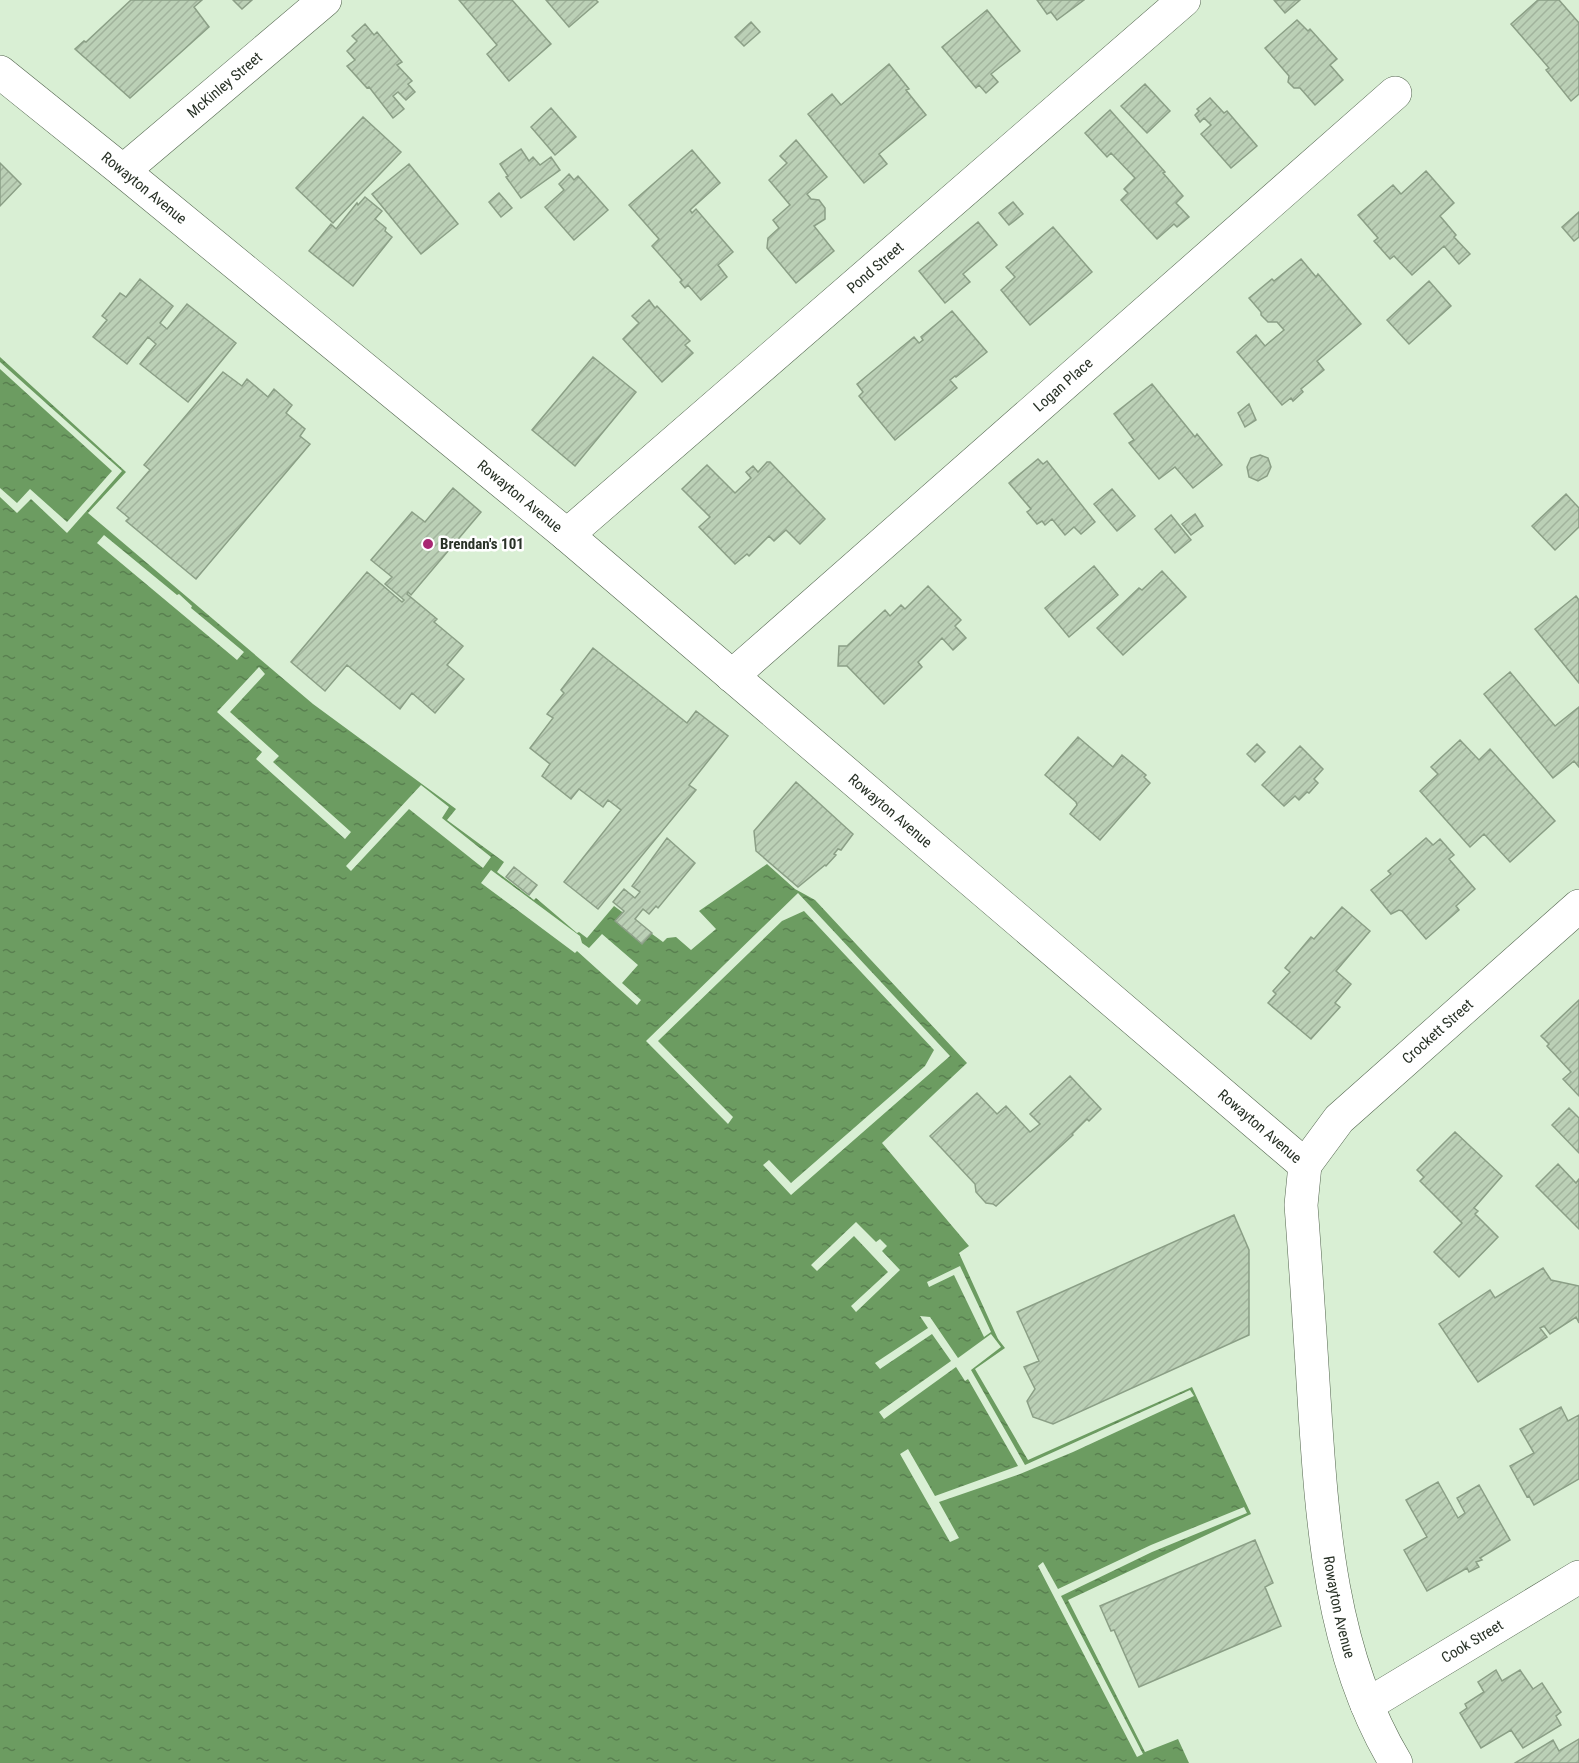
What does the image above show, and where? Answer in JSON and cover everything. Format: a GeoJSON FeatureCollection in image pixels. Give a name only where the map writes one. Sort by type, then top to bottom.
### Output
{"type":"FeatureCollection","features":[{"type":"Feature","properties":{"kind":"street","name":"McKinley Street"},"geometry":{"type":"LineString","coordinates":[[123,171],[325,0]]}},
{"type":"Feature","properties":{"kind":"street","name":"Pond Street"},"geometry":{"type":"LineString","coordinates":[[567,535],[1184,0]]}},
{"type":"Feature","properties":{"kind":"street","name":"Rowayton Avenue"},"geometry":{"type":"LineString","coordinates":[[0,72],[567,535],[1305,1165],[1302,1205],[1317,1453],[1329,1558],[1353,1671],[1366,1705],[1396,1763]]}},
{"type":"Feature","properties":{"kind":"street","name":"Logan Place"},"geometry":{"type":"LineString","coordinates":[[732,676],[1395,93]]}},
{"type":"Feature","properties":{"kind":"street","name":"Crockett Street"},"geometry":{"type":"LineString","coordinates":[[1305,1165],[1339,1119],[1578,909]]}},
{"type":"Feature","properties":{"kind":"street","name":"Cook Street"},"geometry":{"type":"LineString","coordinates":[[1366,1705],[1579,1577]]}},
{"type":"Feature","properties":{"kind":"water"},"geometry":{"type":"Polygon","coordinates":[[[0,357],[126,472],[88,513],[313,704],[456,809],[447,820],[504,862],[497,872],[534,900],[536,898],[577,933],[587,938],[614,906],[663,942],[667,938],[676,937],[691,950],[716,929],[699,911],[767,864],[795,889],[815,900],[967,1063],[882,1143],[969,1246],[959,1253],[998,1339],[1005,1348],[975,1369],[1028,1460],[1192,1387],[1251,1514],[1068,1600],[1145,1752],[1178,1739],[1189,1763],[0,1763],[0,357]]]}},
{"type":"Feature","properties":{"kind":"pier"},"geometry":{"type":"Polygon","coordinates":[[[0,362],[122,471],[67,533],[31,499],[17,513],[0,497],[0,488],[17,503],[30,489],[67,522],[112,471],[0,369],[0,362]]]}},
{"type":"Feature","properties":{"kind":"pier"},"geometry":{"type":"Polygon","coordinates":[[[104,535],[177,595],[179,594],[192,606],[191,608],[244,652],[237,660],[97,543],[104,535]]]}},
{"type":"Feature","properties":{"kind":"pier"},"geometry":{"type":"Polygon","coordinates":[[[259,667],[265,674],[230,712],[279,756],[273,762],[351,832],[345,839],[256,759],[262,752],[217,712],[259,667]]]}},
{"type":"Feature","properties":{"kind":"pier"},"geometry":{"type":"Polygon","coordinates":[[[421,785],[449,807],[442,818],[491,857],[483,868],[409,809],[351,871],[346,866],[421,785]]]}},
{"type":"Feature","properties":{"kind":"pier"},"geometry":{"type":"Polygon","coordinates":[[[491,870],[580,936],[582,943],[589,948],[602,934],[638,965],[622,983],[641,1000],[637,1005],[577,951],[575,953],[481,883],[491,870]]]}},
{"type":"Feature","properties":{"kind":"pier"},"geometry":{"type":"Polygon","coordinates":[[[798,893],[950,1056],[791,1195],[763,1165],[769,1160],[791,1183],[925,1066],[934,1050],[804,911],[782,921],[658,1041],[733,1117],[728,1124],[646,1041],[798,893]]]}},
{"type":"Feature","properties":{"kind":"pier"},"geometry":{"type":"Polygon","coordinates":[[[856,1222],[876,1242],[880,1239],[887,1246],[882,1251],[900,1270],[856,1312],[851,1306],[888,1272],[854,1236],[817,1271],[811,1265],[856,1222]]]}},
{"type":"Feature","properties":{"kind":"pier"},"geometry":{"type":"Polygon","coordinates":[[[960,1266],[991,1332],[984,1337],[954,1275],[929,1287],[927,1282],[960,1266]]]}},
{"type":"Feature","properties":{"kind":"pier"},"geometry":{"type":"Polygon","coordinates":[[[920,1316],[930,1317],[958,1358],[991,1334],[1001,1347],[971,1370],[1025,1465],[1190,1390],[1194,1396],[1073,1452],[1020,1474],[939,1502],[959,1538],[950,1542],[900,1454],[908,1449],[935,1496],[1018,1466],[968,1379],[965,1381],[956,1367],[884,1419],[879,1412],[951,1361],[932,1334],[880,1369],[875,1363],[928,1328],[920,1316]]]}},
{"type":"Feature","properties":{"kind":"pier"},"geometry":{"type":"Polygon","coordinates":[[[1244,1507],[1247,1513],[1152,1552],[1061,1596],[1143,1754],[1137,1757],[1038,1566],[1043,1562],[1058,1589],[1151,1545],[1244,1507]]]}},
{"type":"Feature","properties":{"kind":"building"},"geometry":{"type":"Polygon","coordinates":[[[131,0],[202,0],[194,7],[209,27],[130,98],[75,49],[84,41],[86,42],[131,0]]]}},
{"type":"Feature","properties":{"kind":"building"},"geometry":{"type":"Polygon","coordinates":[[[233,0],[252,0],[242,9],[233,0]]]}},
{"type":"Feature","properties":{"kind":"building"},"geometry":{"type":"Polygon","coordinates":[[[459,0],[512,0],[551,44],[509,81],[487,54],[497,45],[459,0]]]}},
{"type":"Feature","properties":{"kind":"building"},"geometry":{"type":"Polygon","coordinates":[[[546,0],[596,0],[598,2],[569,27],[546,0]]]}},
{"type":"Feature","properties":{"kind":"building"},"geometry":{"type":"Polygon","coordinates":[[[1037,0],[1084,0],[1057,20],[1051,12],[1047,14],[1037,0]]]}},
{"type":"Feature","properties":{"kind":"building"},"geometry":{"type":"Polygon","coordinates":[[[1274,0],[1300,0],[1285,13],[1274,0]]]}},
{"type":"Feature","properties":{"kind":"building"},"geometry":{"type":"Polygon","coordinates":[[[1538,0],[1559,0],[1579,23],[1579,94],[1571,101],[1546,70],[1549,68],[1511,24],[1538,0]]]}},
{"type":"Feature","properties":{"kind":"building"},"geometry":{"type":"Polygon","coordinates":[[[987,10],[1020,51],[991,74],[998,82],[986,93],[979,85],[976,88],[942,47],[987,10]]]}},
{"type":"Feature","properties":{"kind":"building"},"geometry":{"type":"Polygon","coordinates":[[[1297,20],[1308,31],[1310,29],[1337,59],[1330,65],[1343,80],[1315,105],[1300,88],[1294,88],[1288,82],[1289,76],[1265,48],[1297,20]]]}},
{"type":"Feature","properties":{"kind":"building"},"geometry":{"type":"Polygon","coordinates":[[[751,22],[760,32],[744,46],[735,37],[751,22]]]}},
{"type":"Feature","properties":{"kind":"building"},"geometry":{"type":"Polygon","coordinates":[[[365,24],[374,35],[377,32],[402,62],[397,65],[412,81],[408,84],[415,92],[406,100],[398,92],[393,96],[404,109],[393,118],[369,87],[367,88],[347,66],[355,60],[347,51],[357,41],[352,36],[365,24]]]}},
{"type":"Feature","properties":{"kind":"building"},"geometry":{"type":"Polygon","coordinates":[[[889,64],[926,115],[879,154],[887,164],[864,183],[808,114],[832,94],[841,105],[889,64]]]}},
{"type":"Feature","properties":{"kind":"building"},"geometry":{"type":"Polygon","coordinates":[[[1145,84],[1170,111],[1147,133],[1121,106],[1145,84]]]}},
{"type":"Feature","properties":{"kind":"building"},"geometry":{"type":"Polygon","coordinates":[[[1210,98],[1224,113],[1227,111],[1257,146],[1231,168],[1201,134],[1211,125],[1204,118],[1200,122],[1195,115],[1199,111],[1197,109],[1210,98]]]}},
{"type":"Feature","properties":{"kind":"building"},"geometry":{"type":"Polygon","coordinates":[[[551,108],[576,137],[555,155],[531,127],[551,108]]]}},
{"type":"Feature","properties":{"kind":"building"},"geometry":{"type":"Polygon","coordinates":[[[1110,110],[1165,172],[1163,173],[1183,196],[1176,203],[1189,217],[1177,227],[1174,224],[1157,239],[1121,200],[1128,193],[1124,189],[1135,178],[1111,153],[1107,157],[1085,133],[1110,110]]]}},
{"type":"Feature","properties":{"kind":"building"},"geometry":{"type":"Polygon","coordinates":[[[363,117],[401,152],[333,223],[296,188],[363,117]]]}},
{"type":"Feature","properties":{"kind":"building"},"geometry":{"type":"Polygon","coordinates":[[[796,140],[827,177],[807,194],[811,199],[819,200],[825,208],[825,219],[814,226],[834,251],[796,283],[767,248],[768,238],[779,228],[773,220],[790,205],[769,180],[787,163],[780,156],[796,140]]]}},
{"type":"Feature","properties":{"kind":"building"},"geometry":{"type":"Polygon","coordinates":[[[521,149],[529,161],[533,157],[540,165],[551,157],[560,170],[521,198],[500,164],[521,149]]]}},
{"type":"Feature","properties":{"kind":"building"},"geometry":{"type":"Polygon","coordinates":[[[692,150],[720,183],[690,210],[692,213],[696,209],[733,252],[718,265],[727,277],[701,300],[688,285],[685,288],[680,282],[682,280],[652,246],[659,239],[629,205],[692,150]]]}},
{"type":"Feature","properties":{"kind":"building"},"geometry":{"type":"Polygon","coordinates":[[[0,163],[21,184],[0,206],[0,163]]]}},
{"type":"Feature","properties":{"kind":"building"},"geometry":{"type":"Polygon","coordinates":[[[409,164],[458,224],[421,254],[372,194],[409,164]]]}},
{"type":"Feature","properties":{"kind":"building"},"geometry":{"type":"Polygon","coordinates":[[[1426,171],[1454,203],[1440,216],[1456,235],[1454,237],[1470,254],[1459,264],[1444,246],[1412,275],[1394,256],[1390,259],[1374,241],[1378,238],[1358,215],[1393,185],[1401,194],[1426,171]]]}},
{"type":"Feature","properties":{"kind":"building"},"geometry":{"type":"Polygon","coordinates":[[[569,174],[574,180],[578,176],[608,210],[574,240],[545,207],[564,190],[559,184],[569,174]]]}},
{"type":"Feature","properties":{"kind":"building"},"geometry":{"type":"Polygon","coordinates":[[[499,193],[512,208],[501,217],[489,202],[499,193]]]}},
{"type":"Feature","properties":{"kind":"building"},"geometry":{"type":"Polygon","coordinates":[[[365,197],[382,211],[375,219],[386,228],[385,231],[392,237],[353,286],[309,251],[331,224],[336,229],[357,203],[358,205],[365,197]]]}},
{"type":"Feature","properties":{"kind":"building"},"geometry":{"type":"Polygon","coordinates":[[[1013,202],[1023,214],[1009,225],[999,213],[1013,202]]]}},
{"type":"Feature","properties":{"kind":"building"},"geometry":{"type":"Polygon","coordinates":[[[1579,212],[1579,237],[1574,241],[1562,227],[1579,212]]]}},
{"type":"Feature","properties":{"kind":"building"},"geometry":{"type":"Polygon","coordinates":[[[978,222],[997,245],[963,274],[970,282],[945,303],[919,271],[978,222]]]}},
{"type":"Feature","properties":{"kind":"building"},"geometry":{"type":"Polygon","coordinates":[[[1053,227],[1092,272],[1030,325],[1001,290],[1015,277],[1006,267],[1053,227]]]}},
{"type":"Feature","properties":{"kind":"building"},"geometry":{"type":"Polygon","coordinates":[[[1301,259],[1316,277],[1318,274],[1361,324],[1317,361],[1324,370],[1301,389],[1303,392],[1293,401],[1291,398],[1282,405],[1237,352],[1256,335],[1265,346],[1284,330],[1277,322],[1268,322],[1249,298],[1301,259]]]}},
{"type":"Feature","properties":{"kind":"building"},"geometry":{"type":"Polygon","coordinates":[[[140,279],[173,306],[160,323],[167,329],[187,304],[236,343],[188,402],[140,364],[156,344],[148,337],[127,364],[93,337],[107,320],[102,316],[120,293],[126,297],[140,279]]]}},
{"type":"Feature","properties":{"kind":"building"},"geometry":{"type":"Polygon","coordinates":[[[1429,281],[1451,306],[1409,344],[1387,320],[1429,281]]]}},
{"type":"Feature","properties":{"kind":"building"},"geometry":{"type":"Polygon","coordinates":[[[649,300],[690,341],[685,345],[693,353],[662,382],[623,339],[639,323],[632,316],[649,300]]]}},
{"type":"Feature","properties":{"kind":"building"},"geometry":{"type":"Polygon","coordinates":[[[952,311],[987,352],[950,380],[957,388],[895,440],[859,396],[863,392],[857,384],[914,337],[919,343],[923,340],[921,337],[952,311]]]}},
{"type":"Feature","properties":{"kind":"building"},"geometry":{"type":"Polygon","coordinates":[[[593,357],[636,392],[575,466],[532,430],[593,357]]]}},
{"type":"Feature","properties":{"kind":"building"},"geometry":{"type":"Polygon","coordinates":[[[223,372],[242,386],[247,379],[268,397],[274,389],[292,405],[286,413],[305,429],[300,436],[310,444],[196,579],[126,521],[129,518],[117,508],[150,470],[144,465],[223,372]]]}},
{"type":"Feature","properties":{"kind":"building"},"geometry":{"type":"Polygon","coordinates":[[[1152,384],[1195,437],[1197,434],[1222,465],[1193,488],[1175,467],[1159,479],[1129,443],[1134,440],[1114,414],[1152,384]]]}},
{"type":"Feature","properties":{"kind":"building"},"geometry":{"type":"Polygon","coordinates":[[[1249,404],[1256,420],[1245,427],[1238,413],[1249,404]]]}},
{"type":"Feature","properties":{"kind":"building"},"geometry":{"type":"Polygon","coordinates":[[[1260,455],[1268,458],[1271,467],[1267,476],[1258,481],[1249,477],[1247,467],[1251,458],[1260,455]]]}},
{"type":"Feature","properties":{"kind":"building"},"geometry":{"type":"Polygon","coordinates":[[[1038,459],[1043,464],[1047,461],[1095,522],[1081,534],[1074,527],[1065,535],[1052,519],[1045,525],[1042,521],[1037,524],[1027,512],[1031,509],[1009,483],[1038,459]]]}},
{"type":"Feature","properties":{"kind":"building"},"geometry":{"type":"Polygon","coordinates":[[[767,462],[770,462],[825,519],[800,544],[786,530],[774,541],[769,536],[749,556],[747,554],[735,564],[699,527],[710,517],[682,489],[707,465],[735,493],[751,478],[746,472],[753,466],[758,472],[767,462]]]}},
{"type":"Feature","properties":{"kind":"building"},"geometry":{"type":"Polygon","coordinates":[[[453,488],[481,512],[411,595],[408,592],[407,594],[437,619],[434,622],[463,646],[447,665],[464,679],[435,713],[412,693],[400,709],[347,665],[325,691],[291,662],[367,572],[402,602],[404,600],[385,584],[392,577],[371,560],[412,512],[425,522],[453,488]]]}},
{"type":"Feature","properties":{"kind":"building"},"geometry":{"type":"Polygon","coordinates":[[[1112,489],[1135,516],[1117,531],[1094,504],[1112,489]]]}},
{"type":"Feature","properties":{"kind":"building"},"geometry":{"type":"Polygon","coordinates":[[[1566,494],[1579,508],[1579,527],[1555,550],[1532,526],[1566,494]]]}},
{"type":"Feature","properties":{"kind":"building"},"geometry":{"type":"Polygon","coordinates":[[[1195,514],[1203,526],[1191,535],[1182,524],[1195,514]]]}},
{"type":"Feature","properties":{"kind":"building"},"geometry":{"type":"Polygon","coordinates":[[[1171,515],[1191,540],[1175,553],[1155,529],[1171,515]]]}},
{"type":"Feature","properties":{"kind":"building"},"geometry":{"type":"Polygon","coordinates":[[[1094,566],[1118,595],[1069,637],[1045,608],[1094,566]]]}},
{"type":"Feature","properties":{"kind":"building"},"geometry":{"type":"Polygon","coordinates":[[[1162,571],[1186,597],[1123,655],[1097,628],[1139,588],[1142,590],[1162,571]]]}},
{"type":"Feature","properties":{"kind":"building"},"geometry":{"type":"Polygon","coordinates":[[[928,586],[961,620],[955,626],[966,638],[953,650],[942,638],[918,662],[922,667],[884,704],[847,666],[838,666],[839,646],[847,646],[885,610],[890,616],[901,605],[905,609],[928,586]]]}},
{"type":"Feature","properties":{"kind":"building"},"geometry":{"type":"Polygon","coordinates":[[[1576,596],[1579,600],[1579,683],[1535,629],[1576,596]]]}},
{"type":"Feature","properties":{"kind":"building"},"geometry":{"type":"Polygon","coordinates":[[[593,648],[687,723],[696,711],[728,736],[689,785],[696,790],[598,909],[564,882],[621,810],[608,800],[603,807],[579,789],[571,799],[542,776],[550,764],[530,748],[553,718],[547,714],[564,693],[561,690],[593,648]]]}},
{"type":"Feature","properties":{"kind":"building"},"geometry":{"type":"Polygon","coordinates":[[[1510,672],[1555,726],[1579,707],[1579,767],[1574,761],[1553,778],[1484,694],[1510,672]]]}},
{"type":"Feature","properties":{"kind":"building"},"geometry":{"type":"Polygon","coordinates":[[[1078,737],[1113,767],[1122,755],[1146,775],[1144,777],[1150,783],[1100,840],[1070,814],[1077,805],[1076,802],[1045,775],[1078,737]]]}},
{"type":"Feature","properties":{"kind":"building"},"geometry":{"type":"Polygon","coordinates":[[[1460,740],[1479,760],[1490,749],[1555,821],[1510,862],[1484,834],[1470,847],[1420,791],[1438,774],[1431,767],[1460,740]]]}},
{"type":"Feature","properties":{"kind":"building"},"geometry":{"type":"Polygon","coordinates":[[[1257,744],[1265,752],[1255,762],[1247,754],[1257,744]]]}},
{"type":"Feature","properties":{"kind":"building"},"geometry":{"type":"Polygon","coordinates":[[[1300,746],[1323,769],[1314,779],[1318,783],[1309,793],[1307,792],[1299,800],[1295,796],[1284,806],[1262,785],[1300,746]]]}},
{"type":"Feature","properties":{"kind":"building"},"geometry":{"type":"Polygon","coordinates":[[[796,782],[853,834],[826,866],[798,887],[756,851],[754,831],[796,782]]]}},
{"type":"Feature","properties":{"kind":"building"},"geometry":{"type":"Polygon","coordinates":[[[667,838],[695,863],[658,908],[656,906],[649,914],[643,909],[635,919],[652,933],[642,944],[615,921],[624,911],[613,902],[624,889],[635,898],[640,892],[632,886],[667,838]]]}},
{"type":"Feature","properties":{"kind":"building"},"geometry":{"type":"Polygon","coordinates":[[[1426,838],[1433,845],[1440,839],[1454,855],[1449,859],[1475,889],[1456,906],[1459,910],[1426,939],[1402,911],[1391,914],[1371,890],[1391,874],[1388,871],[1426,838]]]}},
{"type":"Feature","properties":{"kind":"building"},"geometry":{"type":"Polygon","coordinates":[[[514,867],[537,885],[529,895],[506,877],[514,867]]]}},
{"type":"Feature","properties":{"kind":"building"},"geometry":{"type":"Polygon","coordinates":[[[1342,907],[1370,931],[1336,971],[1351,984],[1335,1003],[1340,1007],[1311,1039],[1268,1003],[1276,994],[1273,991],[1290,972],[1285,968],[1311,937],[1314,939],[1342,907]]]}},
{"type":"Feature","properties":{"kind":"building"},"geometry":{"type":"Polygon","coordinates":[[[1579,1000],[1579,1096],[1563,1079],[1571,1072],[1541,1036],[1579,1000]]]}},
{"type":"Feature","properties":{"kind":"building"},"geometry":{"type":"Polygon","coordinates":[[[1070,1076],[1101,1109],[1089,1121],[1087,1119],[1073,1135],[996,1206],[986,1203],[976,1192],[975,1184],[930,1136],[977,1093],[997,1114],[1006,1106],[1030,1132],[1040,1124],[1030,1114],[1070,1076]]]}},
{"type":"Feature","properties":{"kind":"building"},"geometry":{"type":"Polygon","coordinates":[[[1569,1108],[1579,1118],[1579,1153],[1552,1125],[1569,1108]]]}},
{"type":"Feature","properties":{"kind":"building"},"geometry":{"type":"Polygon","coordinates":[[[1455,1132],[1502,1176],[1474,1208],[1478,1211],[1475,1214],[1498,1237],[1459,1277],[1434,1252],[1462,1223],[1420,1181],[1424,1177],[1417,1170],[1455,1132]]]}},
{"type":"Feature","properties":{"kind":"building"},"geometry":{"type":"Polygon","coordinates":[[[1558,1164],[1576,1183],[1579,1179],[1579,1229],[1536,1186],[1558,1164]]]}},
{"type":"Feature","properties":{"kind":"building"},"geometry":{"type":"Polygon","coordinates":[[[1234,1215],[1249,1250],[1249,1335],[1053,1424],[1033,1417],[1027,1401],[1035,1389],[1024,1367],[1039,1361],[1017,1312],[1234,1215]]]}},
{"type":"Feature","properties":{"kind":"building"},"geometry":{"type":"Polygon","coordinates":[[[1543,1268],[1551,1280],[1579,1286],[1579,1323],[1576,1317],[1550,1334],[1544,1326],[1540,1328],[1547,1337],[1478,1382],[1439,1324],[1490,1290],[1495,1298],[1543,1268]]]}},
{"type":"Feature","properties":{"kind":"building"},"geometry":{"type":"Polygon","coordinates":[[[1561,1407],[1568,1421],[1579,1415],[1579,1479],[1534,1505],[1510,1466],[1534,1453],[1520,1429],[1561,1407]]]}},
{"type":"Feature","properties":{"kind":"building"},"geometry":{"type":"Polygon","coordinates":[[[1438,1482],[1458,1518],[1465,1513],[1457,1498],[1479,1485],[1510,1540],[1480,1558],[1482,1560],[1476,1562],[1479,1567],[1469,1572],[1467,1568],[1427,1591],[1404,1550],[1427,1537],[1406,1500],[1438,1482]]]}},
{"type":"Feature","properties":{"kind":"building"},"geometry":{"type":"Polygon","coordinates":[[[1255,1540],[1273,1583],[1265,1587],[1281,1626],[1139,1687],[1114,1630],[1111,1631],[1100,1606],[1255,1540]]]}},
{"type":"Feature","properties":{"kind":"building"},"geometry":{"type":"Polygon","coordinates":[[[1496,1670],[1502,1681],[1520,1670],[1533,1689],[1542,1683],[1561,1712],[1556,1716],[1561,1725],[1523,1748],[1511,1730],[1481,1748],[1460,1713],[1467,1708],[1465,1704],[1484,1692],[1478,1682],[1496,1670]]]}},
{"type":"Feature","properties":{"kind":"building"},"geometry":{"type":"Polygon","coordinates":[[[1579,1739],[1579,1763],[1515,1763],[1553,1740],[1559,1751],[1579,1739]]]}},
{"type":"Feature","properties":{"kind":"place","name":"Brendan's 101"},"geometry":{"type":"Point","coordinates":[428,544]}}]}
